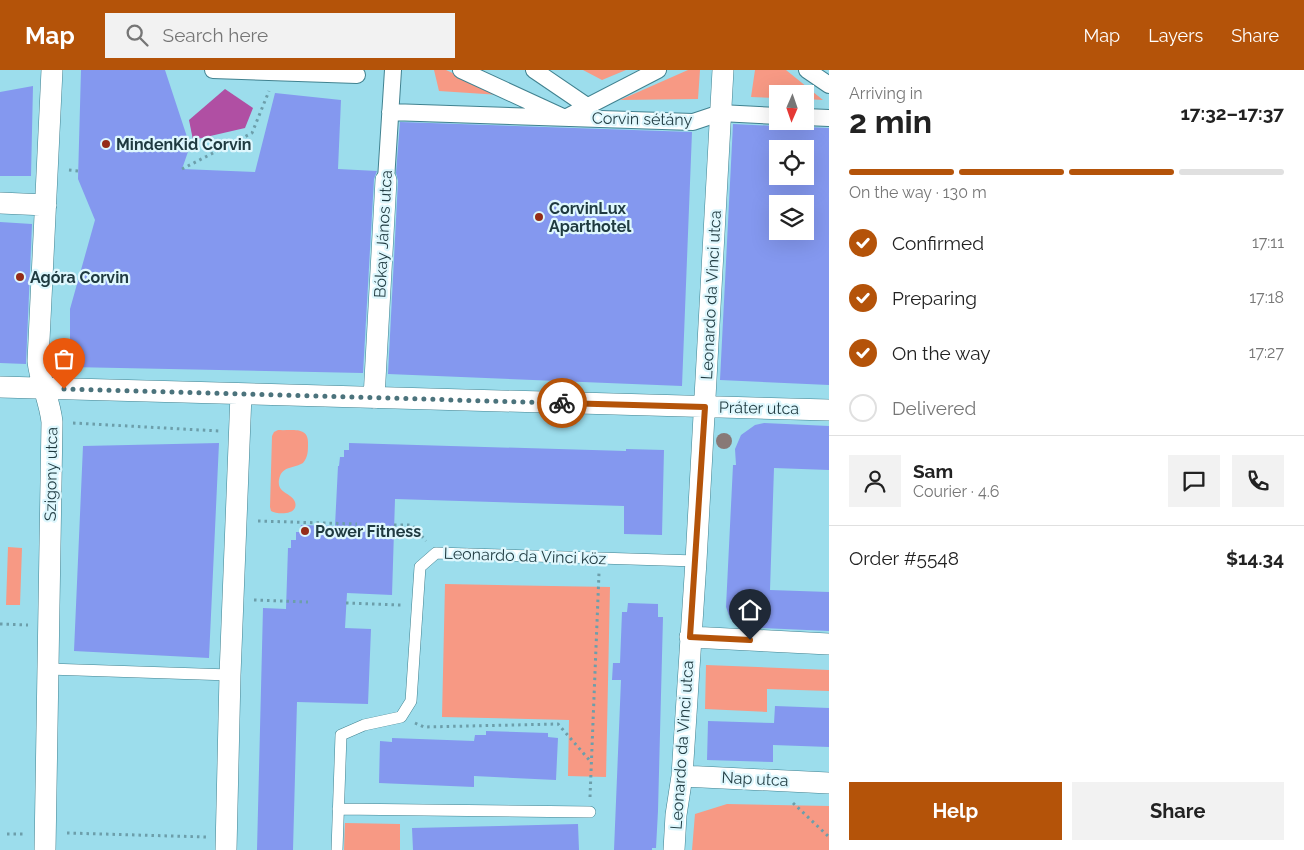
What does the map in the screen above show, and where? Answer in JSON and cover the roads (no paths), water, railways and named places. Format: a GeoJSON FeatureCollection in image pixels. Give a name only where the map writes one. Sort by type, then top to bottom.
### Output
{"type":"FeatureCollection","features":[{"type":"Feature","properties":{"kind":"street","name":"Szigony utca"},"geometry":{"type":"LineString","coordinates":[[45,841],[52,422],[51,408],[38,362],[52,70]]}},
{"type":"Feature","properties":{"kind":"street"},"geometry":{"type":"LineString","coordinates":[[213,70],[357,75]]}},
{"type":"Feature","properties":{"kind":"street","name":"Corvin sétány"},"geometry":{"type":"LineString","coordinates":[[461,70],[565,118]]}},
{"type":"Feature","properties":{"kind":"street","name":"Corvin sétány"},"geometry":{"type":"LineString","coordinates":[[534,70],[587,106]]}},
{"type":"Feature","properties":{"kind":"street","name":"Corvin sétány"},"geometry":{"type":"LineString","coordinates":[[565,118],[658,70]]}},
{"type":"Feature","properties":{"kind":"street","name":"Leonardo da Vinci utca"},"geometry":{"type":"LineString","coordinates":[[674,850],[676,815],[682,776],[696,562],[723,70]]}},
{"type":"Feature","properties":{"kind":"street"},"geometry":{"type":"LineString","coordinates":[[807,70],[829,85]]}},
{"type":"Feature","properties":{"kind":"street","name":"Bókay János utca"},"geometry":{"type":"LineString","coordinates":[[374,398],[377,205],[386,180],[390,112],[397,72]]}},
{"type":"Feature","properties":{"kind":"street","name":"Corvin sétány"},"geometry":{"type":"LineString","coordinates":[[390,112],[693,122],[720,113],[769,116]]}},
{"type":"Feature","properties":{"kind":"street"},"geometry":{"type":"LineString","coordinates":[[814,117],[829,118]]}},
{"type":"Feature","properties":{"kind":"street"},"geometry":{"type":"LineString","coordinates":[[0,203],[46,205]]}},
{"type":"Feature","properties":{"kind":"street","name":"Práter utca"},"geometry":{"type":"LineString","coordinates":[[0,387],[829,410]]}},
{"type":"Feature","properties":{"kind":"street"},"geometry":{"type":"LineString","coordinates":[[227,844],[230,675],[241,394]]}},
{"type":"Feature","properties":{"kind":"street"},"geometry":{"type":"LineString","coordinates":[[690,637],[829,644]]}},
{"type":"Feature","properties":{"kind":"street","name":"Nap utca"},"geometry":{"type":"LineString","coordinates":[[682,776],[829,783]]}},
{"type":"Feature","properties":{"kind":"lane","name":"Leonardo da Vinci köz"},"geometry":{"type":"LineString","coordinates":[[338,808],[341,735],[364,725],[401,717],[411,701],[420,567],[436,553],[696,562]]}},
{"type":"Feature","properties":{"kind":"lane"},"geometry":{"type":"LineString","coordinates":[[48,669],[230,675]]}},
{"type":"Feature","properties":{"kind":"lane"},"geometry":{"type":"LineString","coordinates":[[337,850],[338,808],[590,812]]}},
{"type":"Feature","properties":{"kind":"place","name":"MindenKid Corvin"},"geometry":{"type":"Point","coordinates":[106,144]}},
{"type":"Feature","properties":{"kind":"place","name":"CorvinLux Aparthotel"},"geometry":{"type":"Point","coordinates":[539,217]}},
{"type":"Feature","properties":{"kind":"place","name":"Agóra Corvin"},"geometry":{"type":"Point","coordinates":[20,277]}},
{"type":"Feature","properties":{"kind":"place","name":"Power Fitness"},"geometry":{"type":"Point","coordinates":[305,531]}}]}
